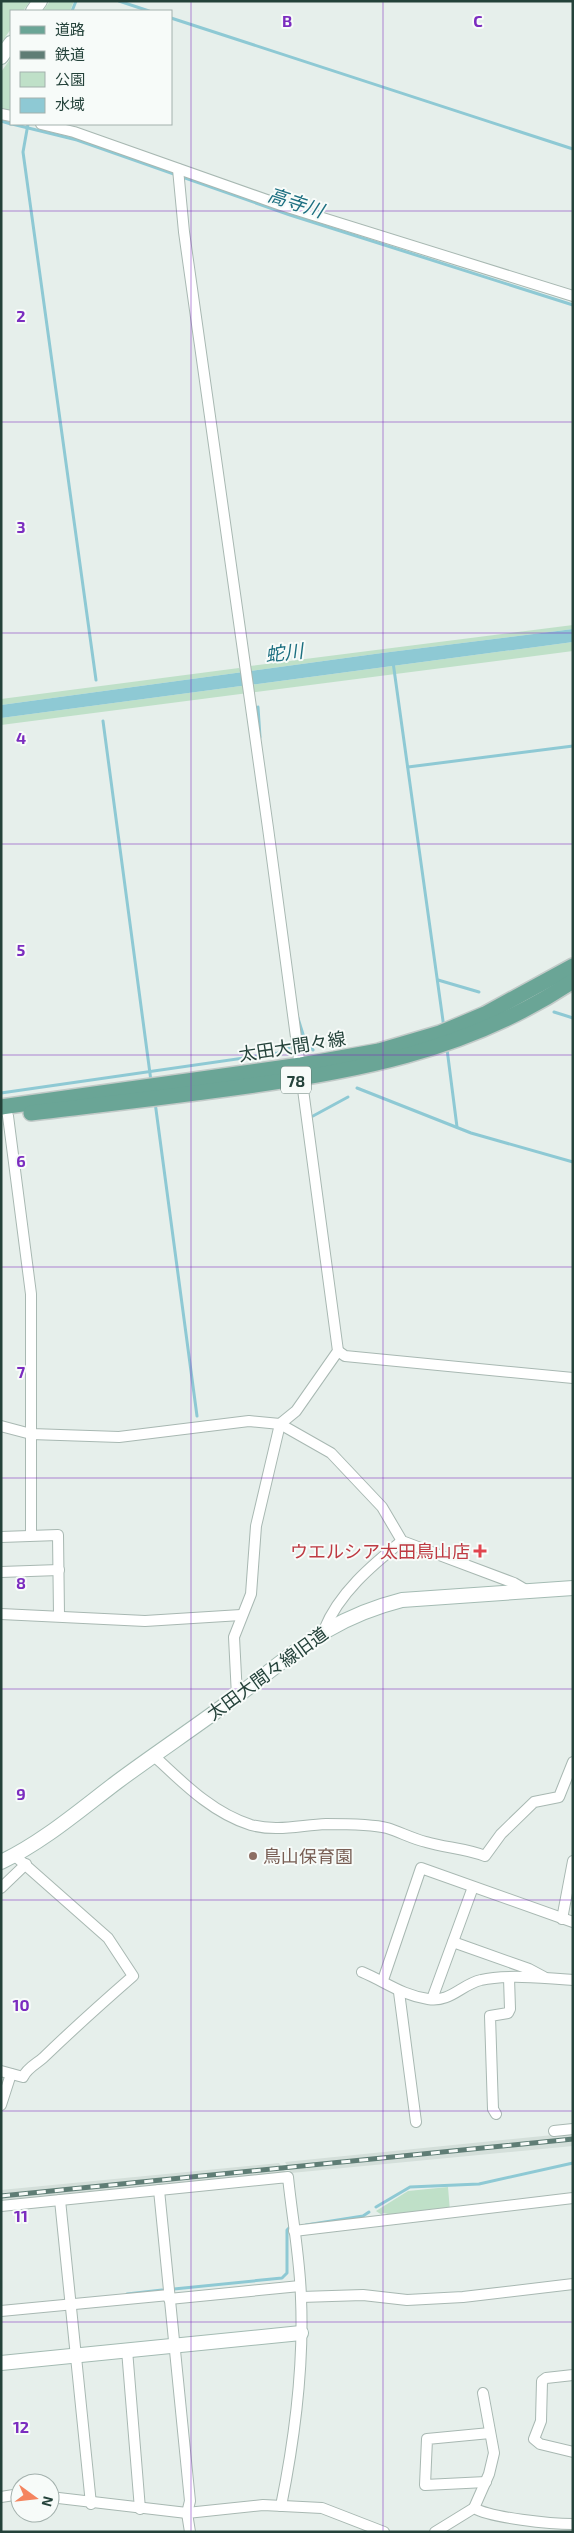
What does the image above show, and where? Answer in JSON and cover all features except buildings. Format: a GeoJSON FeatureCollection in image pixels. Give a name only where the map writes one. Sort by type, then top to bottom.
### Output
{"type":"FeatureCollection","features":[{"type":"Feature","properties":{"kind":"main road","name":"太田大間々線"},"geometry":{"type":"LineString","coordinates":[[301,1072],[440,1033],[513,1000],[573,966]]}},
{"type":"Feature","properties":{"kind":"main road","name":"太田大間々線"},"geometry":{"type":"LineString","coordinates":[[3,1113],[301,1072],[379,1064],[442,1046],[510,1015],[573,981]]}},
{"type":"Feature","properties":{"kind":"street"},"geometry":{"type":"LineString","coordinates":[[1,57],[10,44]]}},
{"type":"Feature","properties":{"kind":"street"},"geometry":{"type":"LineString","coordinates":[[45,125],[74,132],[281,205],[573,296]]}},
{"type":"Feature","properties":{"kind":"street"},"geometry":{"type":"LineString","coordinates":[[178,169],[184,232],[249,693],[338,1351],[296,1411],[280,1424],[256,1526],[251,1594],[241,1615],[234,1637],[237,1696]]}},
{"type":"Feature","properties":{"kind":"street"},"geometry":{"type":"LineString","coordinates":[[3,1113],[31,1294],[31,1535]]}},
{"type":"Feature","properties":{"kind":"street"},"geometry":{"type":"LineString","coordinates":[[338,1351],[345,1356],[573,1378]]}},
{"type":"Feature","properties":{"kind":"street"},"geometry":{"type":"LineString","coordinates":[[1,1426],[31,1434],[119,1437],[249,1421],[280,1424],[332,1453],[382,1507],[402,1540],[514,1583],[526,1590]]}},
{"type":"Feature","properties":{"kind":"street"},"geometry":{"type":"LineString","coordinates":[[1,1537],[58,1535],[60,1615]]}},
{"type":"Feature","properties":{"kind":"street"},"geometry":{"type":"LineString","coordinates":[[324,1630],[331,1613],[358,1581],[373,1564],[402,1540]]}},
{"type":"Feature","properties":{"kind":"street"},"geometry":{"type":"LineString","coordinates":[[1,1572],[59,1570]]}},
{"type":"Feature","properties":{"kind":"street","name":"太田大間々線旧道"},"geometry":{"type":"LineString","coordinates":[[1,1862],[46,1835],[324,1630],[359,1613],[402,1600],[573,1588]]}},
{"type":"Feature","properties":{"kind":"street"},"geometry":{"type":"LineString","coordinates":[[1,1614],[60,1615],[145,1621],[241,1615]]}},
{"type":"Feature","properties":{"kind":"street"},"geometry":{"type":"LineString","coordinates":[[153,1755],[197,1795],[226,1813],[250,1824],[272,1828],[326,1824],[385,1828],[426,1842],[466,1848],[485,1856],[501,1834],[534,1802],[559,1797],[573,1762]]}},
{"type":"Feature","properties":{"kind":"street"},"geometry":{"type":"LineString","coordinates":[[1,2105],[6,2072],[23,2076],[25,2071],[40,2060],[86,2016],[133,1976],[108,1938],[14,1855]]}},
{"type":"Feature","properties":{"kind":"street"},"geometry":{"type":"LineString","coordinates":[[383,1980],[421,1868],[568,1921],[573,1861]]}},
{"type":"Feature","properties":{"kind":"street"},"geometry":{"type":"LineString","coordinates":[[1,1888],[26,1864]]}},
{"type":"Feature","properties":{"kind":"street"},"geometry":{"type":"LineString","coordinates":[[432,2000],[473,1887]]}},
{"type":"Feature","properties":{"kind":"street"},"geometry":{"type":"LineString","coordinates":[[453,1942],[529,1969],[545,1978]]}},
{"type":"Feature","properties":{"kind":"street"},"geometry":{"type":"LineString","coordinates":[[362,1972],[383,1980],[399,1992],[432,2000],[448,1997],[480,1980],[509,1978],[573,1980]]}},
{"type":"Feature","properties":{"kind":"street"},"geometry":{"type":"LineString","coordinates":[[496,2114],[493,2109],[490,2016],[508,2013],[510,2009],[509,1978]]}},
{"type":"Feature","properties":{"kind":"street"},"geometry":{"type":"LineString","coordinates":[[399,1992],[416,2122]]}},
{"type":"Feature","properties":{"kind":"street"},"geometry":{"type":"LineString","coordinates":[[554,2131],[573,2129]]}},
{"type":"Feature","properties":{"kind":"street"},"geometry":{"type":"LineString","coordinates":[[1,2206],[288,2177],[301,2297],[301,2333],[298,2408],[281,2506]]}},
{"type":"Feature","properties":{"kind":"street"},"geometry":{"type":"LineString","coordinates":[[159,2190],[190,2501],[188,2513],[190,2532]]}},
{"type":"Feature","properties":{"kind":"street"},"geometry":{"type":"LineString","coordinates":[[294,2231],[573,2198]]}},
{"type":"Feature","properties":{"kind":"street"},"geometry":{"type":"LineString","coordinates":[[60,2200],[91,2504]]}},
{"type":"Feature","properties":{"kind":"street"},"geometry":{"type":"LineString","coordinates":[[301,2297],[363,2295],[407,2300],[463,2297],[573,2284]]}},
{"type":"Feature","properties":{"kind":"street"},"geometry":{"type":"LineString","coordinates":[[1,2311],[300,2286]]}},
{"type":"Feature","properties":{"kind":"street"},"geometry":{"type":"LineString","coordinates":[[1,2363],[301,2333]]}},
{"type":"Feature","properties":{"kind":"street"},"geometry":{"type":"LineString","coordinates":[[127,2350],[140,2509]]}},
{"type":"Feature","properties":{"kind":"street"},"geometry":{"type":"LineString","coordinates":[[573,2375],[546,2378],[542,2382],[541,2421],[534,2439],[540,2444],[573,2452]]}},
{"type":"Feature","properties":{"kind":"street"},"geometry":{"type":"LineString","coordinates":[[435,2532],[474,2508],[486,2482],[493,2458],[483,2393]]}},
{"type":"Feature","properties":{"kind":"street"},"geometry":{"type":"LineString","coordinates":[[486,2482],[425,2485],[427,2439],[490,2433]]}},
{"type":"Feature","properties":{"kind":"street"},"geometry":{"type":"LineString","coordinates":[[60,2499],[91,2504],[188,2513],[247,2506],[322,2508],[384,2532]]}},
{"type":"Feature","properties":{"kind":"street"},"geometry":{"type":"LineString","coordinates":[[474,2508],[506,2517],[573,2524]]}},
{"type":"Feature","properties":{"kind":"shaded area"},"geometry":{"type":"Polygon","coordinates":[[[573,2133],[573,2146],[291,2173],[285,2162],[573,2133]]]}},
{"type":"Feature","properties":{"kind":"shaded area"},"geometry":{"type":"Polygon","coordinates":[[[279,2163],[286,2173],[1,2201],[1,2190],[279,2163]]]}},
{"type":"Feature","properties":{"kind":"green space"},"geometry":{"type":"Polygon","coordinates":[[[1,1],[30,1],[24,10],[10,10],[10,30],[1,43],[1,1]]]}},
{"type":"Feature","properties":{"kind":"green space"},"geometry":{"type":"Polygon","coordinates":[[[50,1],[74,1],[70,10],[44,10],[50,1]]]}},
{"type":"Feature","properties":{"kind":"green space"},"geometry":{"type":"Polygon","coordinates":[[[10,59],[10,111],[1,109],[1,72],[10,59]]]}},
{"type":"Feature","properties":{"kind":"green space"},"geometry":{"type":"Polygon","coordinates":[[[573,625],[573,629],[1,705],[1,699],[239,668],[240,670],[250,668],[250,666],[573,625]]]}},
{"type":"Feature","properties":{"kind":"green space"},"geometry":{"type":"Polygon","coordinates":[[[573,642],[573,651],[1,725],[1,718],[573,642]]]}},
{"type":"Feature","properties":{"kind":"green space"},"geometry":{"type":"Polygon","coordinates":[[[448,2187],[450,2211],[388,2216],[388,2214],[383,2213],[382,2215],[376,2211],[408,2191],[448,2187]]]}},
{"type":"Feature","properties":{"kind":"water"},"geometry":{"type":"Polygon","coordinates":[[[573,629],[573,642],[1,718],[1,705],[573,629]]]}},
{"type":"Feature","properties":{"kind":"waterway"},"geometry":{"type":"LineString","coordinates":[[72,10],[76,1]]}},
{"type":"Feature","properties":{"kind":"waterway"},"geometry":{"type":"LineString","coordinates":[[119,1],[146,10]]}},
{"type":"Feature","properties":{"kind":"waterway"},"geometry":{"type":"LineString","coordinates":[[172,18],[573,149]]}},
{"type":"Feature","properties":{"kind":"waterway","name":"高寺川"},"geometry":{"type":"LineString","coordinates":[[1,121],[10,124]]}},
{"type":"Feature","properties":{"kind":"waterway","name":"高寺川"},"geometry":{"type":"LineString","coordinates":[[16,125],[77,140],[290,215],[573,305]]}},
{"type":"Feature","properties":{"kind":"waterway"},"geometry":{"type":"LineString","coordinates":[[28,125],[23,152],[96,680]]}},
{"type":"Feature","properties":{"kind":"waterway"},"geometry":{"type":"LineString","coordinates":[[393,662],[444,1028]]}},
{"type":"Feature","properties":{"kind":"waterway"},"geometry":{"type":"LineString","coordinates":[[258,707],[260,737]]}},
{"type":"Feature","properties":{"kind":"waterway"},"geometry":{"type":"LineString","coordinates":[[103,721],[151,1081]]}},
{"type":"Feature","properties":{"kind":"waterway"},"geometry":{"type":"LineString","coordinates":[[408,767],[573,746]]}},
{"type":"Feature","properties":{"kind":"waterway"},"geometry":{"type":"LineString","coordinates":[[438,980],[479,992]]}},
{"type":"Feature","properties":{"kind":"waterway"},"geometry":{"type":"LineString","coordinates":[[554,1012],[573,1018]]}},
{"type":"Feature","properties":{"kind":"waterway"},"geometry":{"type":"LineString","coordinates":[[297,1015],[306,1044],[313,1050]]}},
{"type":"Feature","properties":{"kind":"waterway"},"geometry":{"type":"LineString","coordinates":[[1,1093],[278,1053],[287,1046],[289,1048]]}},
{"type":"Feature","properties":{"kind":"waterway"},"geometry":{"type":"LineString","coordinates":[[447,1049],[457,1127]]}},
{"type":"Feature","properties":{"kind":"waterway"},"geometry":{"type":"LineString","coordinates":[[357,1088],[471,1133],[573,1162]]}},
{"type":"Feature","properties":{"kind":"waterway"},"geometry":{"type":"LineString","coordinates":[[313,1116],[348,1097]]}},
{"type":"Feature","properties":{"kind":"waterway"},"geometry":{"type":"LineString","coordinates":[[155,1102],[197,1416]]}},
{"type":"Feature","properties":{"kind":"waterway"},"geometry":{"type":"LineString","coordinates":[[376,2207],[410,2187],[479,2184],[573,2163]]}},
{"type":"Feature","properties":{"kind":"waterway"},"geometry":{"type":"LineString","coordinates":[[306,2225],[363,2216],[369,2212]]}},
{"type":"Feature","properties":{"kind":"waterway"},"geometry":{"type":"LineString","coordinates":[[174,2289],[282,2278],[287,2273],[287,2230],[290,2227]]}},
{"type":"Feature","properties":{"kind":"waterway"},"geometry":{"type":"LineString","coordinates":[[127,2294],[162,2290]]}},
{"type":"Feature","properties":{"kind":"railway"},"geometry":{"type":"LineString","coordinates":[[1,2196],[573,2139]]}},
{"type":"Feature","properties":{"kind":"place","name":"ウエルシア太田鳥山店"},"geometry":{"type":"Point","coordinates":[480,1551]}},
{"type":"Feature","properties":{"kind":"place","name":"鳥山保育園"},"geometry":{"type":"Point","coordinates":[253,1856]}},
{"type":"Feature","properties":{"kind":"water label","name":"蛇川"},"geometry":{"type":"Point","coordinates":[284,652]}}]}
